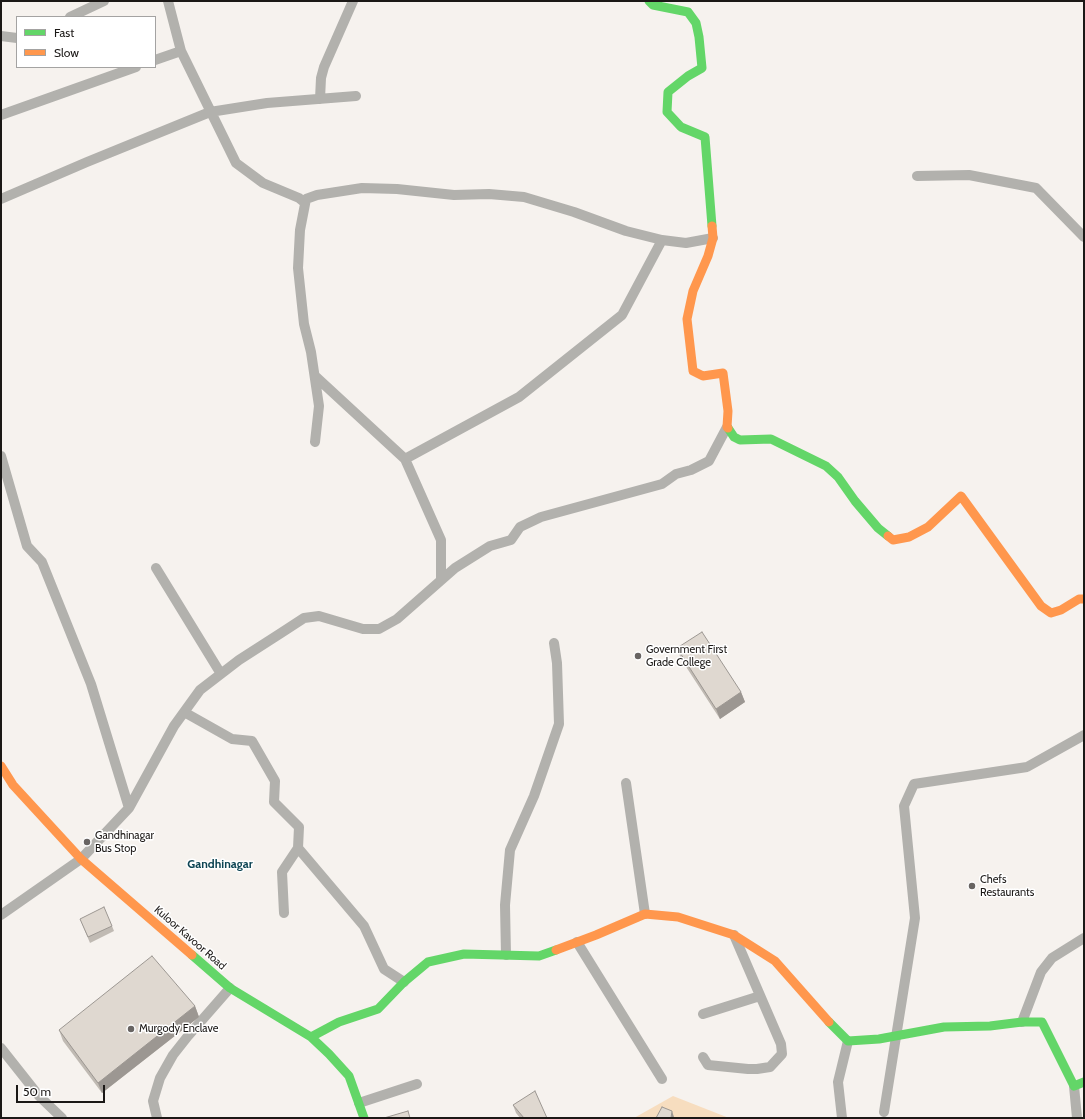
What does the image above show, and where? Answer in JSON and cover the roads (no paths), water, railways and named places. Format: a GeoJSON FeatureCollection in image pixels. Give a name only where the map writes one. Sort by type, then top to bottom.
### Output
{"type":"FeatureCollection","features":[{"type":"Feature","properties":{"kind":"street"},"geometry":{"type":"LineString","coordinates":[[72,16],[104,1]]}},
{"type":"Feature","properties":{"kind":"street"},"geometry":{"type":"LineString","coordinates":[[168,1],[180,51],[236,163],[263,183],[299,198],[305,203]]}},
{"type":"Feature","properties":{"kind":"street"},"geometry":{"type":"LineString","coordinates":[[320,99],[320,78],[353,1]]}},
{"type":"Feature","properties":{"kind":"street"},"geometry":{"type":"LineString","coordinates":[[1,915],[81,859],[129,808],[174,726],[200,690],[239,660],[304,618],[319,616],[363,629],[380,629],[397,619],[455,568],[490,546],[511,540],[520,527],[541,517],[662,484],[676,474],[691,470],[709,460],[727,427],[728,411],[723,373],[703,376],[693,371],[686,319],[693,291],[708,256],[713,238],[705,137],[681,127],[667,112],[668,92],[688,76],[702,68],[699,37],[696,23],[688,12],[653,5],[649,1]]}},
{"type":"Feature","properties":{"kind":"street"},"geometry":{"type":"LineString","coordinates":[[1,36],[16,38]]}},
{"type":"Feature","properties":{"kind":"street"},"geometry":{"type":"LineString","coordinates":[[156,60],[180,51]]}},
{"type":"Feature","properties":{"kind":"street"},"geometry":{"type":"LineString","coordinates":[[1,115],[133,68]]}},
{"type":"Feature","properties":{"kind":"street"},"geometry":{"type":"LineString","coordinates":[[1,199],[210,112],[267,103],[356,96]]}},
{"type":"Feature","properties":{"kind":"street"},"geometry":{"type":"LineString","coordinates":[[918,176],[969,175],[1036,188],[1084,237]]}},
{"type":"Feature","properties":{"kind":"street"},"geometry":{"type":"LineString","coordinates":[[315,442],[319,406],[315,376],[304,324],[298,268],[300,230],[306,199],[317,195],[362,188],[397,189],[454,195],[489,194],[524,197],[662,240],[686,243],[713,238]]}},
{"type":"Feature","properties":{"kind":"street"},"geometry":{"type":"LineString","coordinates":[[405,459],[519,397],[622,315],[662,240]]}},
{"type":"Feature","properties":{"kind":"street"},"geometry":{"type":"LineString","coordinates":[[315,376],[405,459],[441,540],[441,580]]}},
{"type":"Feature","properties":{"kind":"street"},"geometry":{"type":"LineString","coordinates":[[727,427],[734,437],[740,440],[771,439],[826,466],[838,477],[878,528],[893,540],[909,537],[928,527],[961,496],[1041,606],[1051,613],[1061,610],[1079,599],[1084,599]]}},
{"type":"Feature","properties":{"kind":"street"},"geometry":{"type":"LineString","coordinates":[[1,456],[27,546],[42,562],[91,684],[129,808]]}},
{"type":"Feature","properties":{"kind":"street"},"geometry":{"type":"LineString","coordinates":[[156,568],[221,674]]}},
{"type":"Feature","properties":{"kind":"street"},"geometry":{"type":"LineString","coordinates":[[506,955],[505,905],[510,850],[534,796],[559,724],[557,663],[554,643]]}},
{"type":"Feature","properties":{"kind":"street"},"geometry":{"type":"LineString","coordinates":[[184,712],[232,739],[252,740],[275,781],[274,802],[299,827],[298,848],[282,872],[284,913]]}},
{"type":"Feature","properties":{"kind":"street"},"geometry":{"type":"LineString","coordinates":[[884,1112],[915,918],[904,806],[914,784],[1027,767],[1084,736]]}},
{"type":"Feature","properties":{"kind":"street","name":"Kuloor Kavoor Road"},"geometry":{"type":"LineString","coordinates":[[1,766],[13,785],[81,859],[230,988],[311,1038],[329,1054],[349,1076],[364,1118]]}},
{"type":"Feature","properties":{"kind":"street"},"geometry":{"type":"LineString","coordinates":[[626,783],[644,914]]}},
{"type":"Feature","properties":{"kind":"street"},"geometry":{"type":"LineString","coordinates":[[298,848],[364,926],[384,969],[404,982]]}},
{"type":"Feature","properties":{"kind":"street"},"geometry":{"type":"LineString","coordinates":[[311,1038],[339,1022],[378,1009],[404,982],[428,962],[444,957],[464,954],[539,956],[644,914],[678,917],[734,934],[775,961],[848,1042]]}},
{"type":"Feature","properties":{"kind":"street"},"geometry":{"type":"LineString","coordinates":[[703,1057],[708,1065],[748,1070],[770,1067],[782,1054],[781,1044],[734,934]]}},
{"type":"Feature","properties":{"kind":"street"},"geometry":{"type":"LineString","coordinates":[[1022,1022],[1041,972],[1052,958],[1084,938]]}},
{"type":"Feature","properties":{"kind":"street"},"geometry":{"type":"LineString","coordinates":[[577,942],[662,1079]]}},
{"type":"Feature","properties":{"kind":"street"},"geometry":{"type":"LineString","coordinates":[[157,1118],[153,1101],[160,1078],[173,1055],[230,988]]}},
{"type":"Feature","properties":{"kind":"street"},"geometry":{"type":"LineString","coordinates":[[703,1014],[760,996]]}},
{"type":"Feature","properties":{"kind":"street"},"geometry":{"type":"LineString","coordinates":[[848,1042],[879,1039],[944,1027],[990,1026],[1022,1022],[1042,1022],[1074,1086],[1078,1118]]}},
{"type":"Feature","properties":{"kind":"street"},"geometry":{"type":"LineString","coordinates":[[842,1118],[838,1082],[848,1042]]}},
{"type":"Feature","properties":{"kind":"street"},"geometry":{"type":"LineString","coordinates":[[1,1048],[40,1096],[62,1118]]}},
{"type":"Feature","properties":{"kind":"street"},"geometry":{"type":"LineString","coordinates":[[1074,1086],[1084,1082]]}},
{"type":"Feature","properties":{"kind":"street"},"geometry":{"type":"LineString","coordinates":[[359,1103],[417,1084]]}},
{"type":"Feature","properties":{"kind":"place","name":"Government First Grade College"},"geometry":{"type":"Point","coordinates":[638,656]}},
{"type":"Feature","properties":{"kind":"place","name":"Gandhinagar Bus Stop"},"geometry":{"type":"Point","coordinates":[87,842]}},
{"type":"Feature","properties":{"kind":"place","name":"Chefs Restaurants"},"geometry":{"type":"Point","coordinates":[972,886]}},
{"type":"Feature","properties":{"kind":"place","name":"Murgody Enclave"},"geometry":{"type":"Point","coordinates":[131,1029]}},
{"type":"Feature","properties":{"kind":"district","name":"Gandhinagar"},"geometry":{"type":"Point","coordinates":[220,864]}}]}
